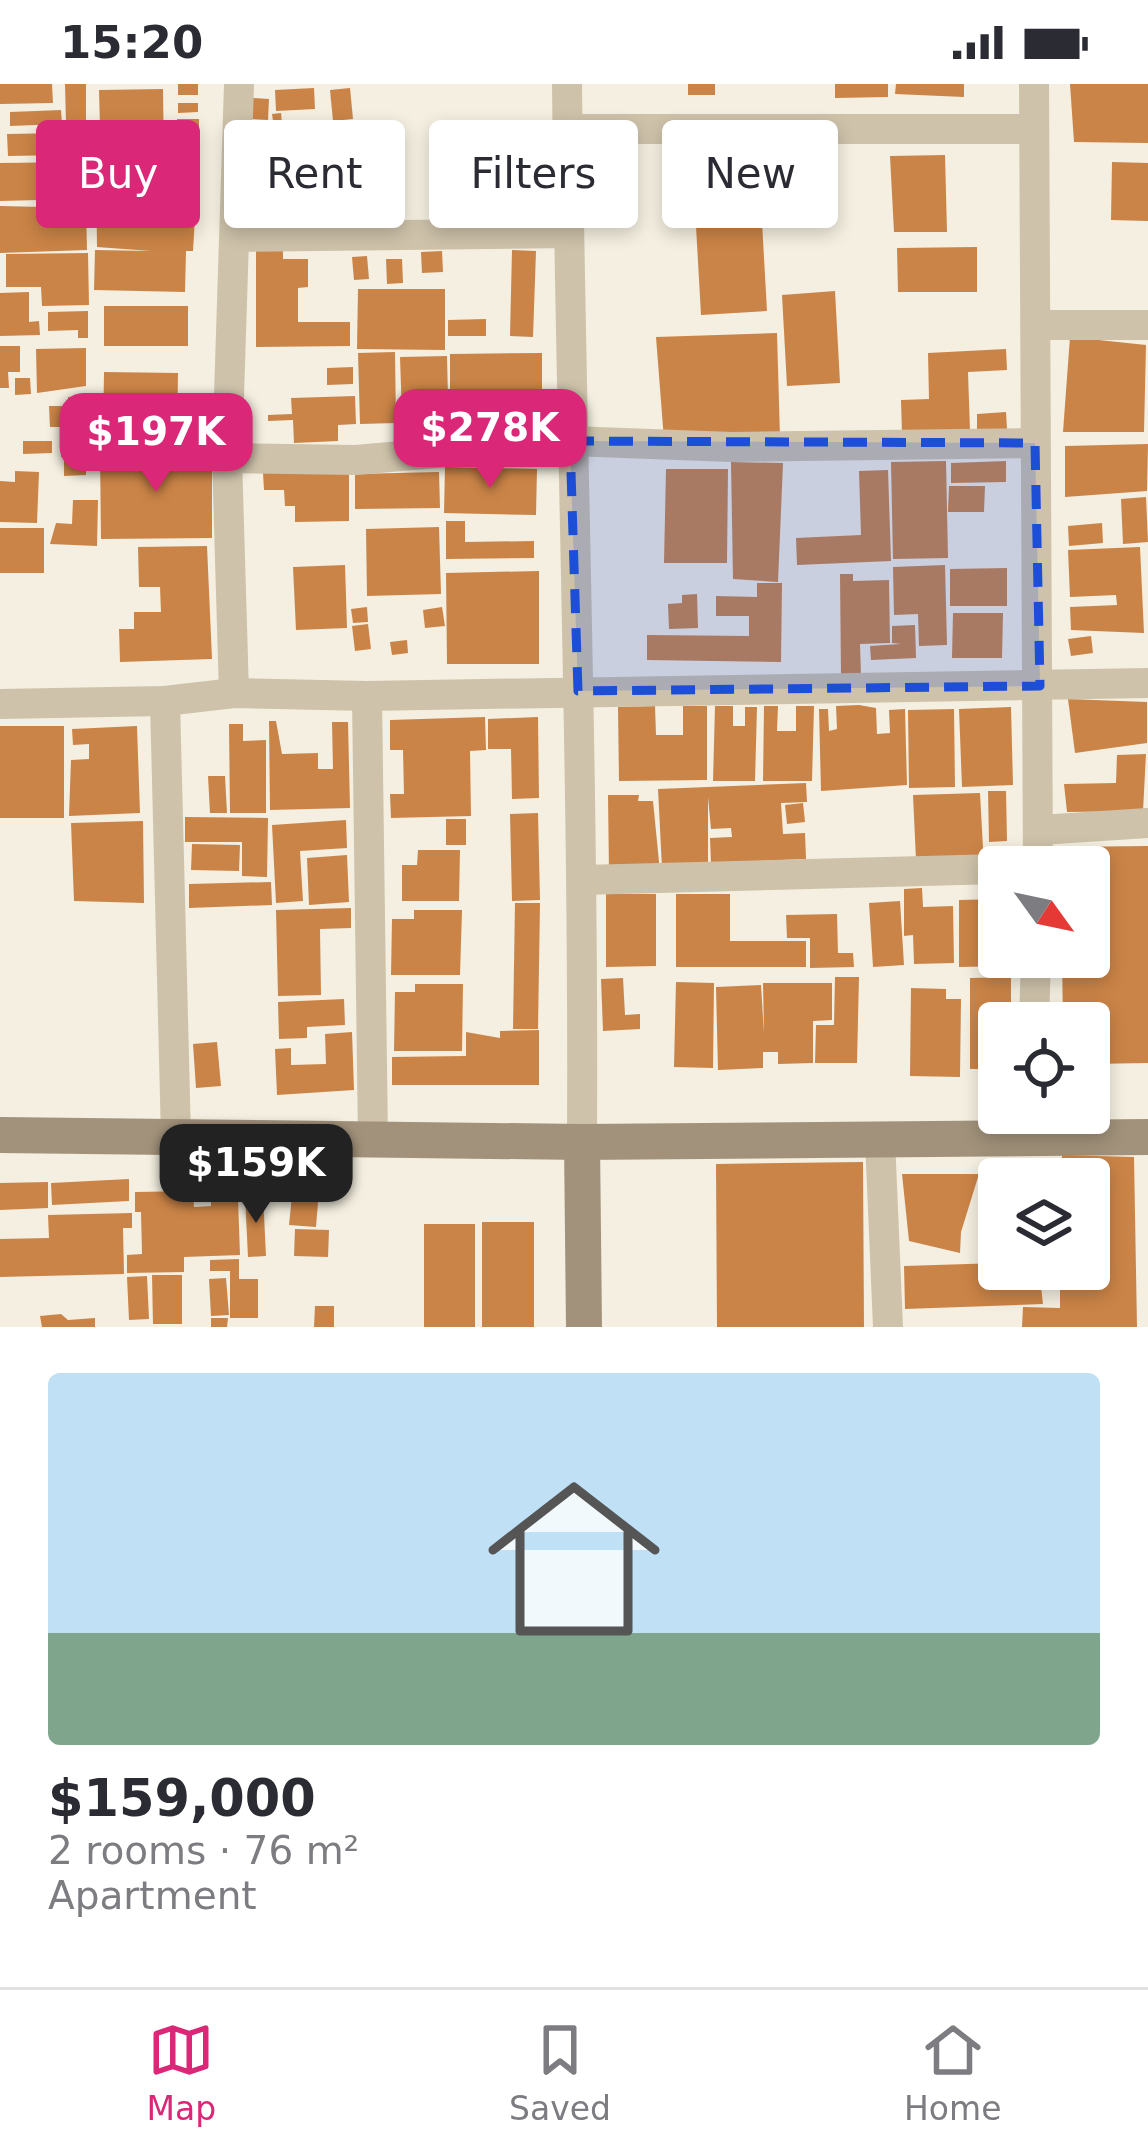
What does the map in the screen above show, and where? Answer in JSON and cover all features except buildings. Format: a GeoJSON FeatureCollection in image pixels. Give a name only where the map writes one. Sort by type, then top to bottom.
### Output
{"type":"FeatureCollection","features":[{"type":"Feature","properties":{"kind":"street"},"geometry":{"type":"LineString","coordinates":[[234,693],[227,458],[239,84]]}},
{"type":"Feature","properties":{"kind":"street"},"geometry":{"type":"LineString","coordinates":[[567,84],[568,120]]}},
{"type":"Feature","properties":{"kind":"street"},"geometry":{"type":"LineString","coordinates":[[1034,84],[1039,846]]}},
{"type":"Feature","properties":{"kind":"street"},"geometry":{"type":"LineString","coordinates":[[638,129],[1034,129]]}},
{"type":"Feature","properties":{"kind":"street"},"geometry":{"type":"LineString","coordinates":[[569,228],[570,441],[584,880],[584,1327]]}},
{"type":"Feature","properties":{"kind":"street"},"geometry":{"type":"LineString","coordinates":[[235,237],[569,233]]}},
{"type":"Feature","properties":{"kind":"street"},"geometry":{"type":"LineString","coordinates":[[1036,326],[1148,326]]}},
{"type":"Feature","properties":{"kind":"street"},"geometry":{"type":"LineString","coordinates":[[227,458],[356,460],[570,441],[732,447],[1035,443]]}},
{"type":"Feature","properties":{"kind":"street"},"geometry":{"type":"LineString","coordinates":[[0,704],[165,701],[234,693],[367,696],[1148,683]]}},
{"type":"Feature","properties":{"kind":"street"},"geometry":{"type":"LineString","coordinates":[[367,696],[373,1139]]}},
{"type":"Feature","properties":{"kind":"street"},"geometry":{"type":"LineString","coordinates":[[165,701],[176,1137]]}},
{"type":"Feature","properties":{"kind":"street"},"geometry":{"type":"LineString","coordinates":[[1040,830],[1148,823]]}},
{"type":"Feature","properties":{"kind":"street"},"geometry":{"type":"LineString","coordinates":[[584,880],[978,870]]}},
{"type":"Feature","properties":{"kind":"street"},"geometry":{"type":"LineString","coordinates":[[0,1135],[582,1142],[880,1139],[978,1130]]}},
{"type":"Feature","properties":{"kind":"street"},"geometry":{"type":"LineString","coordinates":[[1110,1133],[1148,1137]]}},
{"type":"Feature","properties":{"kind":"street"},"geometry":{"type":"LineString","coordinates":[[880,1139],[888,1327]]}},
{"type":"Feature","properties":{"kind":"highlighted area"},"geometry":{"type":"Polygon","coordinates":[[[570,441],[1035,443],[1040,686],[578,691],[570,441]]]}}]}
